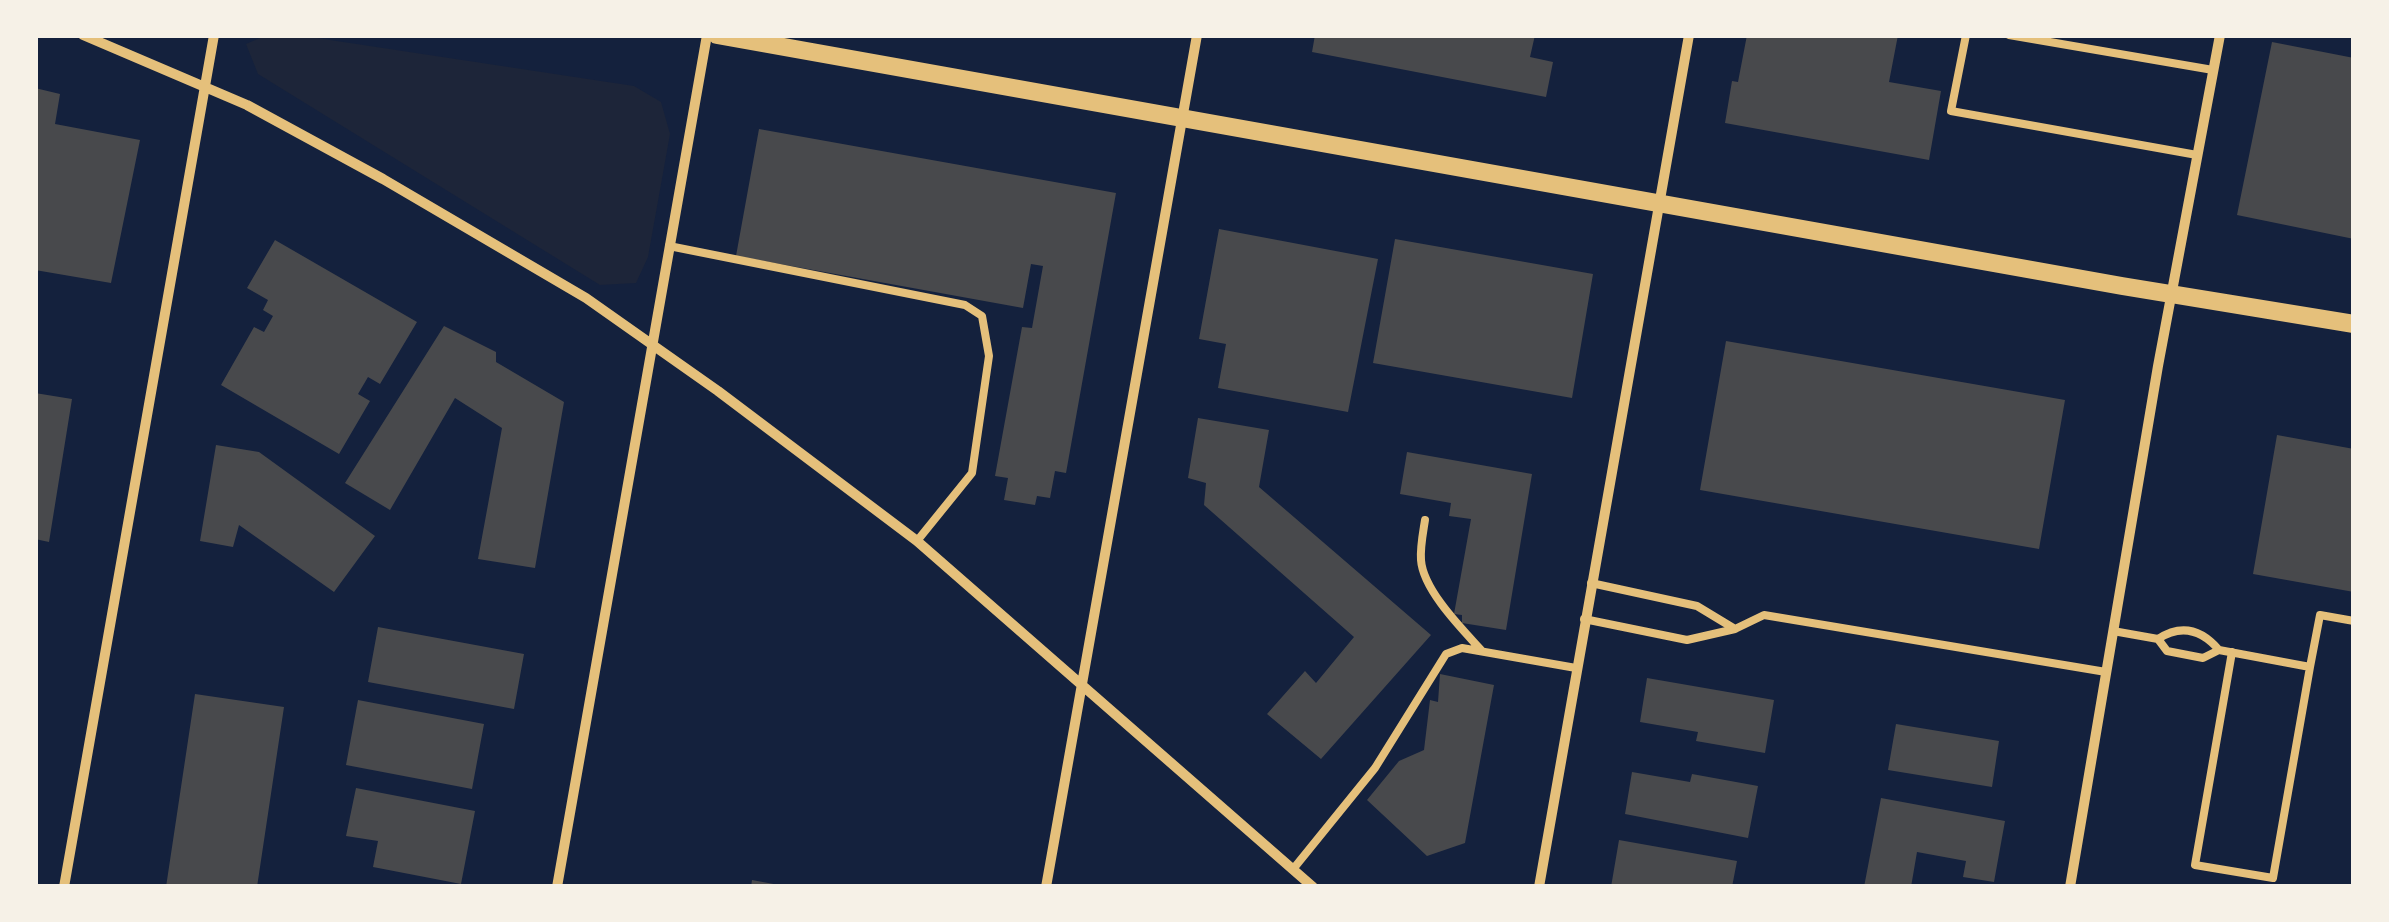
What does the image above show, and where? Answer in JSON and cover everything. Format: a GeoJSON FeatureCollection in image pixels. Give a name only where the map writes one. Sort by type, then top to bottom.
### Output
{"type":"FeatureCollection","features":[{"type":"Feature","properties":{"kind":"street"},"geometry":{"type":"LineString","coordinates":[[83,35],[206,86],[384,179],[586,298],[916,541],[1313,887]]}},
{"type":"Feature","properties":{"kind":"street"},"geometry":{"type":"LineString","coordinates":[[64,887],[214,35]]}},
{"type":"Feature","properties":{"kind":"street"},"geometry":{"type":"LineString","coordinates":[[557,887],[706,35]]}},
{"type":"Feature","properties":{"kind":"street"},"geometry":{"type":"LineString","coordinates":[[717,35],[2354,324]]}},
{"type":"Feature","properties":{"kind":"street"},"geometry":{"type":"LineString","coordinates":[[1046,887],[1198,35]]}},
{"type":"Feature","properties":{"kind":"street"},"geometry":{"type":"LineString","coordinates":[[1539,887],[1689,35]]}},
{"type":"Feature","properties":{"kind":"street"},"geometry":{"type":"LineString","coordinates":[[2070,887],[2220,35]]}},
{"type":"Feature","properties":{"kind":"lane"},"geometry":{"type":"LineString","coordinates":[[1966,35],[1952,111],[2197,155]]}},
{"type":"Feature","properties":{"kind":"lane"},"geometry":{"type":"LineString","coordinates":[[2009,35],[2213,70]]}},
{"type":"Feature","properties":{"kind":"lane"},"geometry":{"type":"LineString","coordinates":[[669,246],[965,304],[982,316],[989,356],[972,473],[916,541]]}},
{"type":"Feature","properties":{"kind":"lane"},"geometry":{"type":"LineString","coordinates":[[1425,520],[1420,558],[1425,578],[1482,651]]}},
{"type":"Feature","properties":{"kind":"lane"},"geometry":{"type":"LineString","coordinates":[[1591,582],[1696,606],[1735,629]]}},
{"type":"Feature","properties":{"kind":"lane"},"geometry":{"type":"LineString","coordinates":[[1584,619],[1687,640],[1735,629],[1764,615],[2106,672]]}},
{"type":"Feature","properties":{"kind":"lane"},"geometry":{"type":"LineString","coordinates":[[2232,652],[2195,865],[2273,878],[2320,615],[2354,621]]}},
{"type":"Feature","properties":{"kind":"lane"},"geometry":{"type":"LineString","coordinates":[[2113,631],[2158,639],[2179,630],[2207,636],[2219,650]]}},
{"type":"Feature","properties":{"kind":"lane"},"geometry":{"type":"LineString","coordinates":[[2158,639],[2167,652],[2198,658],[2219,650],[2310,667]]}},
{"type":"Feature","properties":{"kind":"lane"},"geometry":{"type":"LineString","coordinates":[[1294,868],[1375,768],[1446,654],[1462,648],[1576,668]]}},
{"type":"Feature","properties":{"kind":"shaded area"},"geometry":{"type":"Polygon","coordinates":[[[267,35],[297,35],[634,86],[661,102],[670,134],[648,257],[636,283],[600,285],[258,74],[246,44],[267,35]]]}},
{"type":"Feature","properties":{"kind":"building"},"geometry":{"type":"Polygon","coordinates":[[[1315,35],[1535,35],[1530,57],[1553,62],[1546,97],[1312,52],[1315,35]]]}},
{"type":"Feature","properties":{"kind":"building"},"geometry":{"type":"Polygon","coordinates":[[[1747,35],[1898,35],[1889,82],[1941,91],[1929,160],[1725,123],[1732,81],[1738,82],[1747,35]]]}},
{"type":"Feature","properties":{"kind":"building"},"geometry":{"type":"Polygon","coordinates":[[[2272,42],[2354,58],[2354,239],[2237,215],[2272,42]]]}},
{"type":"Feature","properties":{"kind":"building"},"geometry":{"type":"Polygon","coordinates":[[[35,88],[60,94],[55,124],[140,140],[111,283],[35,270],[35,88]]]}},
{"type":"Feature","properties":{"kind":"building"},"geometry":{"type":"Polygon","coordinates":[[[759,129],[1116,193],[1066,473],[1055,471],[1050,498],[1037,496],[1035,505],[1004,500],[1008,478],[995,476],[1022,327],[1032,328],[1043,266],[1031,264],[1023,308],[736,256],[759,129]]]}},
{"type":"Feature","properties":{"kind":"building"},"geometry":{"type":"Polygon","coordinates":[[[1219,229],[1378,259],[1348,412],[1218,388],[1226,344],[1199,339],[1219,229]]]}},
{"type":"Feature","properties":{"kind":"building"},"geometry":{"type":"Polygon","coordinates":[[[1395,239],[1593,274],[1572,398],[1373,363],[1395,239]]]}},
{"type":"Feature","properties":{"kind":"building"},"geometry":{"type":"Polygon","coordinates":[[[275,240],[417,322],[380,384],[368,377],[358,394],[370,401],[339,454],[221,385],[254,327],[264,332],[273,316],[263,310],[268,300],[247,288],[275,240]]]}},
{"type":"Feature","properties":{"kind":"building"},"geometry":{"type":"Polygon","coordinates":[[[444,326],[496,352],[496,362],[564,402],[535,568],[478,559],[502,428],[455,398],[390,510],[345,483],[444,326]]]}},
{"type":"Feature","properties":{"kind":"building"},"geometry":{"type":"Polygon","coordinates":[[[1726,341],[2065,400],[2039,549],[1700,490],[1726,341]]]}},
{"type":"Feature","properties":{"kind":"building"},"geometry":{"type":"Polygon","coordinates":[[[35,393],[72,399],[49,542],[35,539],[35,393]]]}},
{"type":"Feature","properties":{"kind":"building"},"geometry":{"type":"Polygon","coordinates":[[[1198,418],[1269,430],[1259,487],[1431,635],[1321,759],[1267,714],[1305,671],[1316,683],[1354,637],[1204,505],[1206,483],[1188,478],[1198,418]]]}},
{"type":"Feature","properties":{"kind":"building"},"geometry":{"type":"Polygon","coordinates":[[[2277,435],[2354,449],[2354,592],[2253,574],[2277,435]]]}},
{"type":"Feature","properties":{"kind":"building"},"geometry":{"type":"Polygon","coordinates":[[[216,445],[259,452],[375,536],[334,592],[239,525],[233,547],[200,541],[216,445]]]}},
{"type":"Feature","properties":{"kind":"building"},"geometry":{"type":"Polygon","coordinates":[[[1407,452],[1532,474],[1506,630],[1462,623],[1462,615],[1454,614],[1471,519],[1449,516],[1451,503],[1400,494],[1407,452]]]}},
{"type":"Feature","properties":{"kind":"building"},"geometry":{"type":"Polygon","coordinates":[[[378,627],[524,654],[514,709],[368,682],[378,627]]]}},
{"type":"Feature","properties":{"kind":"building"},"geometry":{"type":"Polygon","coordinates":[[[1440,674],[1494,685],[1465,843],[1427,856],[1367,800],[1399,761],[1424,750],[1430,700],[1438,702],[1440,674]]]}},
{"type":"Feature","properties":{"kind":"building"},"geometry":{"type":"Polygon","coordinates":[[[1647,678],[1774,700],[1765,753],[1696,741],[1698,732],[1640,722],[1647,678]]]}},
{"type":"Feature","properties":{"kind":"building"},"geometry":{"type":"Polygon","coordinates":[[[195,694],[284,707],[257,887],[166,887],[195,694]]]}},
{"type":"Feature","properties":{"kind":"building"},"geometry":{"type":"Polygon","coordinates":[[[358,700],[484,724],[472,789],[346,765],[358,700]]]}},
{"type":"Feature","properties":{"kind":"building"},"geometry":{"type":"Polygon","coordinates":[[[1896,724],[1999,741],[1992,787],[1888,770],[1896,724]]]}},
{"type":"Feature","properties":{"kind":"building"},"geometry":{"type":"Polygon","coordinates":[[[1632,772],[1690,782],[1692,774],[1758,786],[1748,838],[1625,814],[1632,772]]]}},
{"type":"Feature","properties":{"kind":"building"},"geometry":{"type":"Polygon","coordinates":[[[356,788],[475,811],[461,884],[373,867],[378,841],[346,836],[356,788]]]}},
{"type":"Feature","properties":{"kind":"building"},"geometry":{"type":"Polygon","coordinates":[[[1881,798],[2005,821],[1994,882],[1963,877],[1966,861],[1917,852],[1911,887],[1864,887],[1881,798]]]}},
{"type":"Feature","properties":{"kind":"building"},"geometry":{"type":"Polygon","coordinates":[[[1619,840],[1737,861],[1732,887],[1611,887],[1619,840]]]}},
{"type":"Feature","properties":{"kind":"building"},"geometry":{"type":"Polygon","coordinates":[[[752,880],[779,885],[779,887],[751,887],[752,880]]]}}]}
